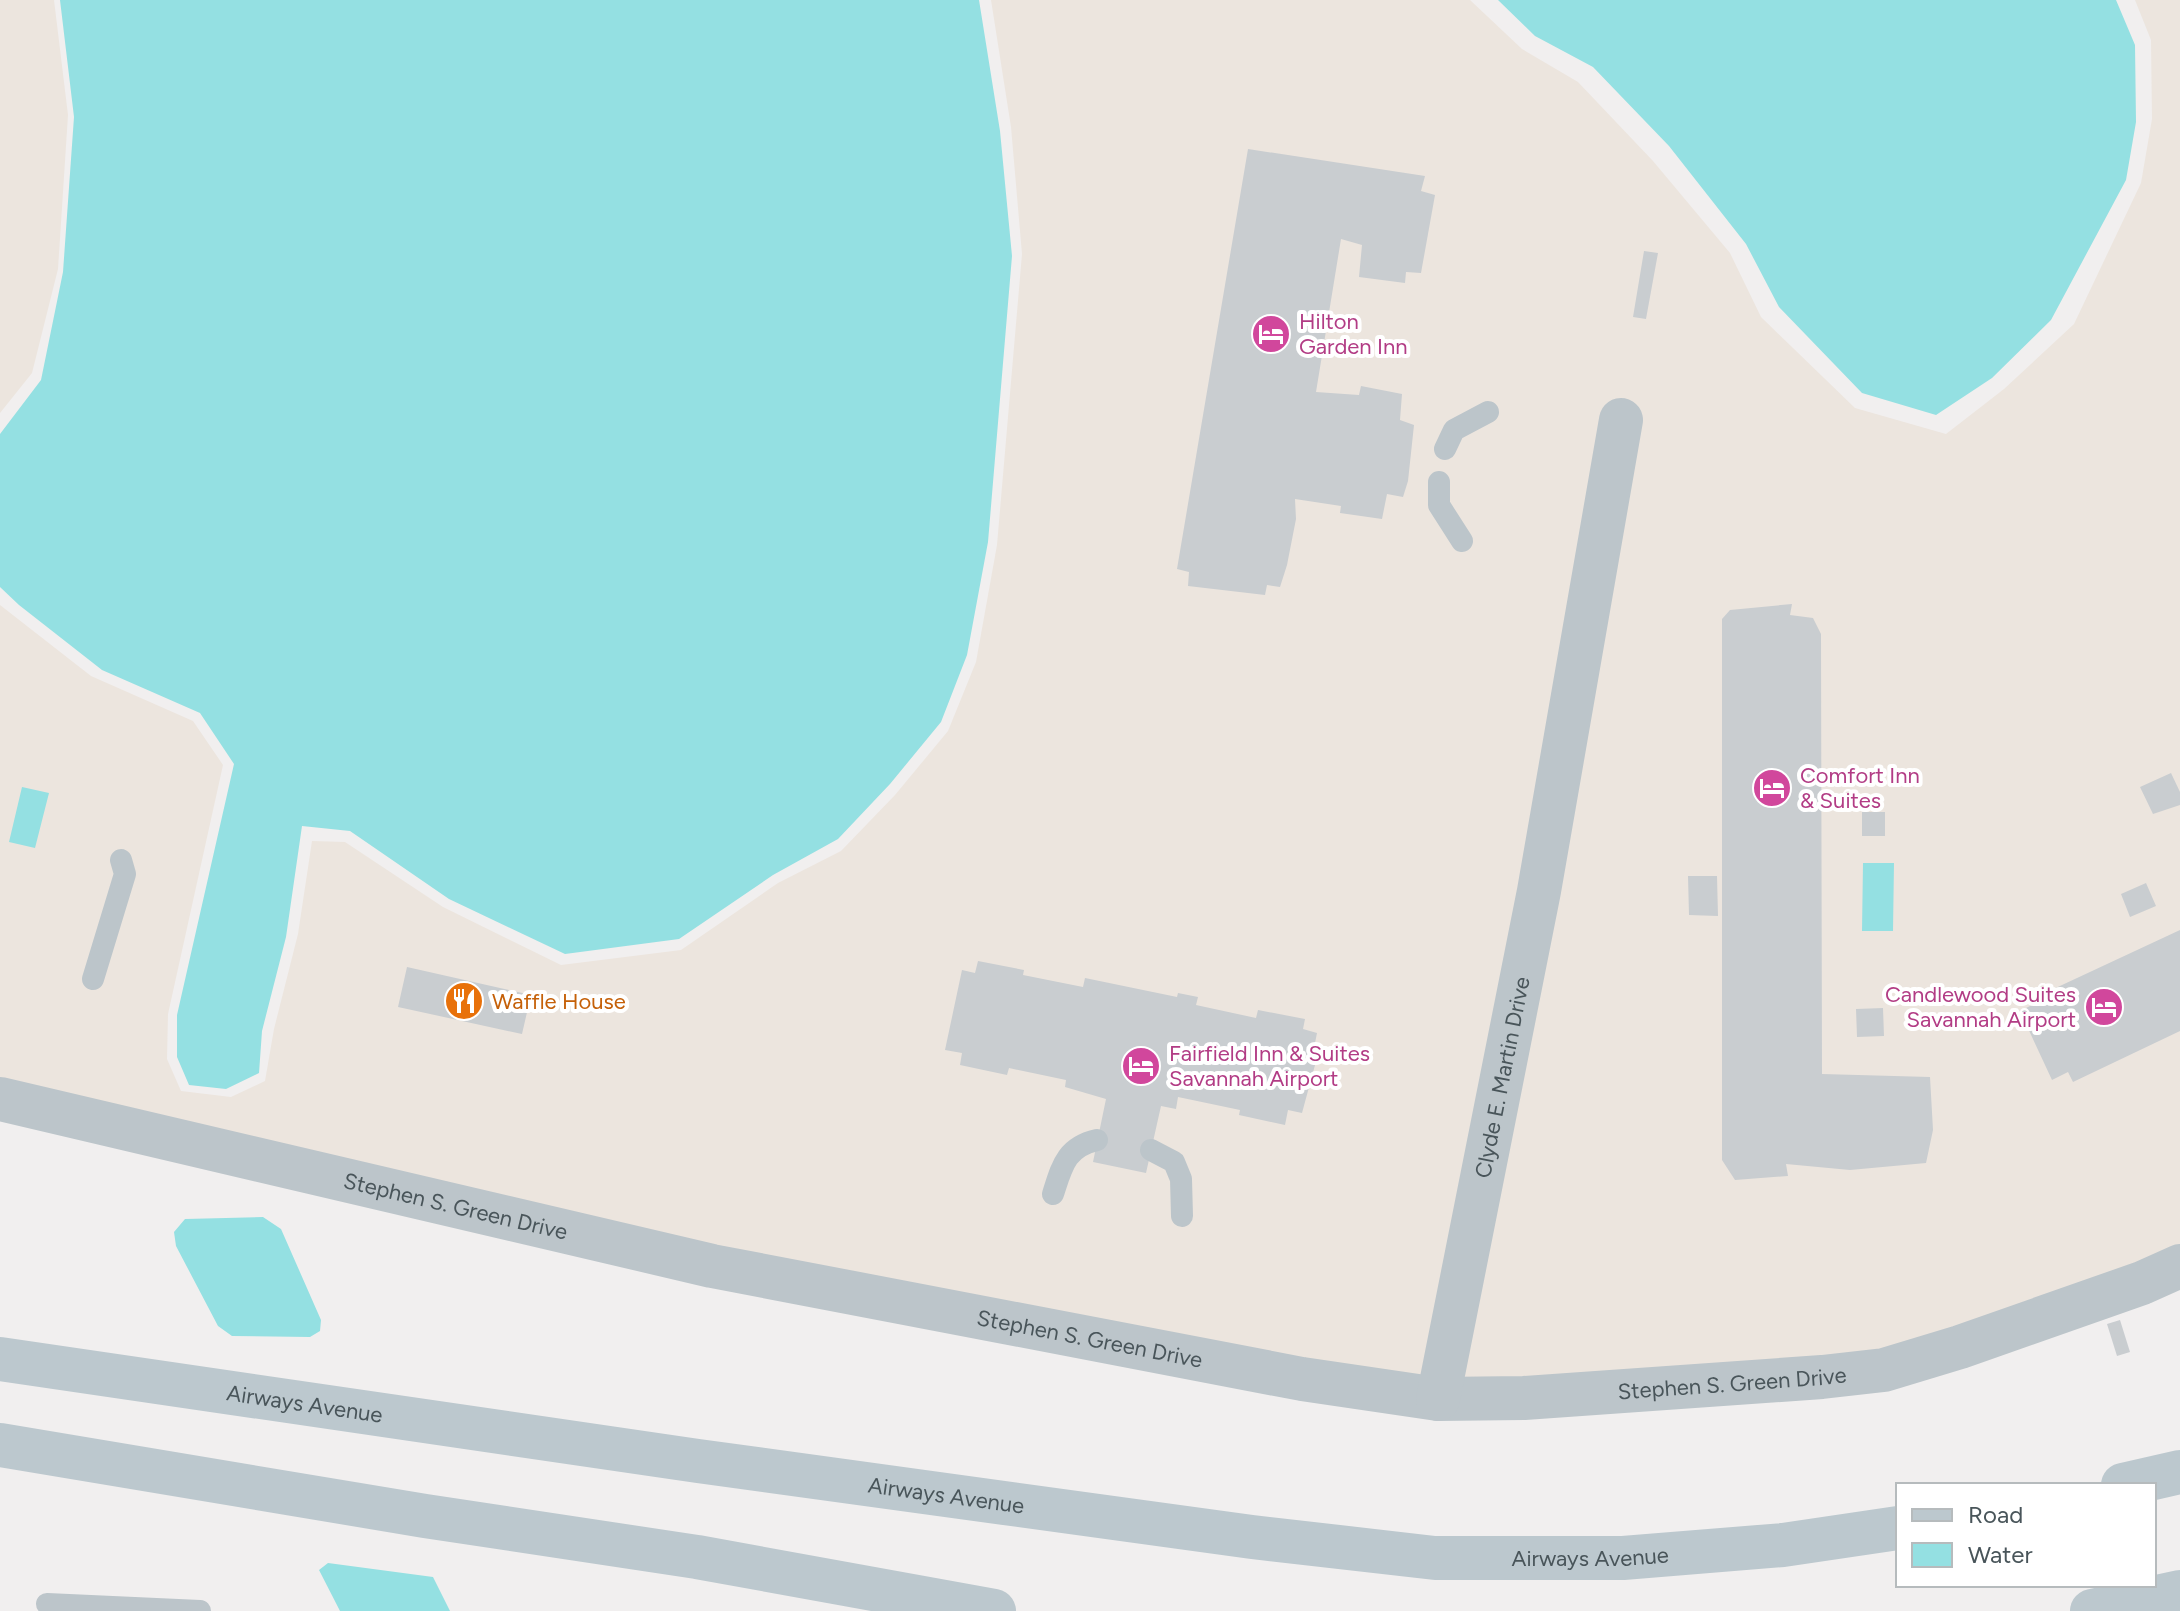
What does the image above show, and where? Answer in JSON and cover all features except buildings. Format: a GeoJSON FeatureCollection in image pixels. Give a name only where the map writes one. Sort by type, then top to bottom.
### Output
{"type":"FeatureCollection","features":[{"type":"Feature","properties":{"kind":"main road","name":"Airways Avenue"},"geometry":{"type":"LineString","coordinates":[[0,1359],[761,1470],[1252,1537],[1435,1558],[1623,1558],[1783,1545],[1896,1528]]}},
{"type":"Feature","properties":{"kind":"main road"},"geometry":{"type":"LineString","coordinates":[[0,1445],[425,1516],[697,1557],[994,1611]]}},
{"type":"Feature","properties":{"kind":"main road"},"geometry":{"type":"LineString","coordinates":[[2132,1483],[2180,1472]]}},
{"type":"Feature","properties":{"kind":"main road"},"geometry":{"type":"LineString","coordinates":[[2092,1611],[2180,1592]]}},
{"type":"Feature","properties":{"kind":"street","name":"Clyde E. Martin Drive"},"geometry":{"type":"LineString","coordinates":[[1438,1399],[1539,891],[1621,420]]}},
{"type":"Feature","properties":{"kind":"street","name":"Stephen S. Green Drive"},"geometry":{"type":"LineString","coordinates":[[0,1099],[712,1266],[1302,1379],[1438,1399],[1524,1398],[1884,1370],[1960,1347],[2142,1283],[2180,1266]]}},
{"type":"Feature","properties":{"kind":"lane"},"geometry":{"type":"LineString","coordinates":[[1445,449],[1454,430],[1488,412]]}},
{"type":"Feature","properties":{"kind":"lane"},"geometry":{"type":"LineString","coordinates":[[1439,482],[1439,505],[1462,541]]}},
{"type":"Feature","properties":{"kind":"lane"},"geometry":{"type":"LineString","coordinates":[[93,979],[125,874],[121,860]]}},
{"type":"Feature","properties":{"kind":"lane"},"geometry":{"type":"LineString","coordinates":[[1053,1194],[1063,1160],[1084,1143],[1097,1140]]}},
{"type":"Feature","properties":{"kind":"lane"},"geometry":{"type":"LineString","coordinates":[[1151,1150],[1174,1162],[1181,1179],[1182,1216]]}},
{"type":"Feature","properties":{"kind":"lane"},"geometry":{"type":"LineString","coordinates":[[47,1604],[200,1611]]}},
{"type":"Feature","properties":{"kind":"shaded area"},"geometry":{"type":"Polygon","coordinates":[[[0,0],[54,0],[68,115],[58,269],[32,373],[0,413],[0,0]]]}},
{"type":"Feature","properties":{"kind":"shaded area"},"geometry":{"type":"Polygon","coordinates":[[[991,0],[1470,0],[1522,49],[1578,82],[1653,161],[1730,253],[1761,317],[1855,408],[1946,434],[2004,389],[2074,324],[2141,183],[2152,119],[2151,40],[2135,0],[2180,0],[2180,1266],[1960,1347],[1438,1399],[0,1099],[0,605],[91,676],[193,721],[223,765],[168,1014],[167,1059],[181,1091],[231,1097],[265,1081],[274,1029],[298,934],[312,841],[345,842],[443,907],[561,965],[681,950],[778,883],[841,851],[895,795],[948,731],[976,662],[997,545],[1022,254],[1011,127],[991,0]]]}},
{"type":"Feature","properties":{"kind":"water"},"geometry":{"type":"Polygon","coordinates":[[[60,0],[979,0],[1000,131],[1012,256],[988,542],[967,655],[941,722],[890,784],[838,839],[773,875],[679,939],[565,954],[449,899],[350,831],[302,826],[286,937],[262,1031],[259,1073],[226,1089],[189,1085],[177,1057],[177,1015],[234,764],[200,713],[102,670],[0,587],[0,434],[41,380],[63,272],[74,117],[60,0]]]}},
{"type":"Feature","properties":{"kind":"water"},"geometry":{"type":"Polygon","coordinates":[[[1498,0],[2116,0],[2135,45],[2136,122],[2126,180],[2051,320],[1992,378],[1936,415],[1862,393],[1779,307],[1746,244],[1669,146],[1593,67],[1535,36],[1498,0]]]}},
{"type":"Feature","properties":{"kind":"water"},"geometry":{"type":"Polygon","coordinates":[[[22,787],[49,793],[35,848],[9,842],[22,787]]]}},
{"type":"Feature","properties":{"kind":"water"},"geometry":{"type":"Polygon","coordinates":[[[1863,863],[1894,863],[1893,931],[1862,931],[1863,863]]]}},
{"type":"Feature","properties":{"kind":"water"},"geometry":{"type":"Polygon","coordinates":[[[263,1217],[281,1229],[321,1320],[320,1331],[310,1337],[232,1336],[218,1326],[176,1246],[174,1232],[185,1219],[263,1217]]]}},
{"type":"Feature","properties":{"kind":"water"},"geometry":{"type":"Polygon","coordinates":[[[328,1563],[433,1577],[450,1611],[340,1611],[319,1570],[328,1563]]]}},
{"type":"Feature","properties":{"kind":"place","name":"Hilton Garden Inn"},"geometry":{"type":"Point","coordinates":[1271,334]}},
{"type":"Feature","properties":{"kind":"place","name":"Comfort Inn & Suites"},"geometry":{"type":"Point","coordinates":[1772,788]}},
{"type":"Feature","properties":{"kind":"place","name":"Waffle House"},"geometry":{"type":"Point","coordinates":[464,1001]}},
{"type":"Feature","properties":{"kind":"place","name":"Candlewood Suites Savannah Airport"},"geometry":{"type":"Point","coordinates":[2104,1007]}},
{"type":"Feature","properties":{"kind":"place","name":"Fairfield Inn & Suites Savannah Airport"},"geometry":{"type":"Point","coordinates":[1141,1066]}}]}
